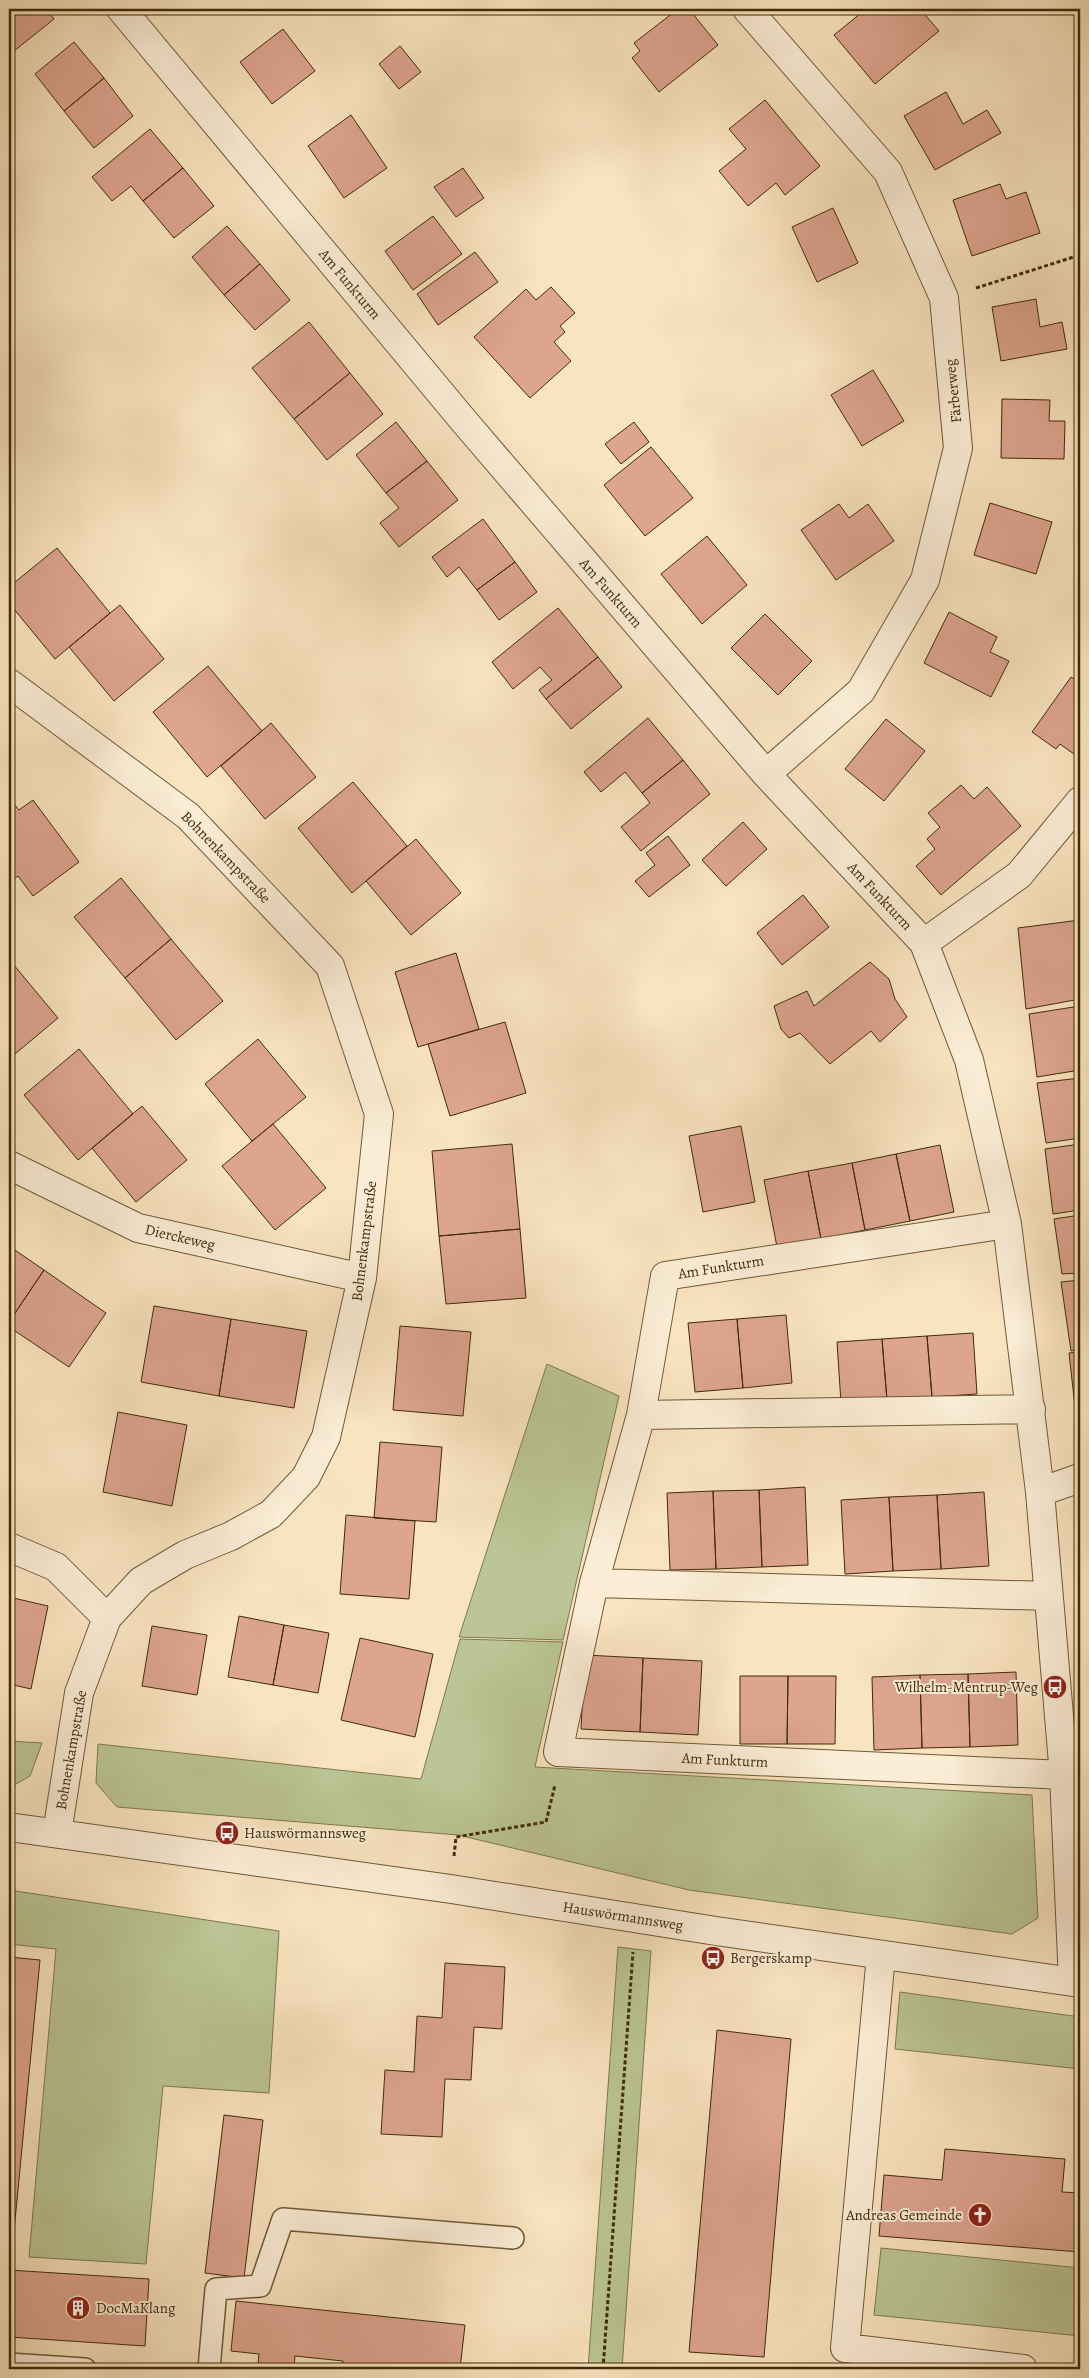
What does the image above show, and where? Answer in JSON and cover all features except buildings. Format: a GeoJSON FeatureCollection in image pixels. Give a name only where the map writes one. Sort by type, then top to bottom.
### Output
{"type":"FeatureCollection","features":[{"type":"Feature","properties":{"kind":"street","name":"Am Funkturm"},"geometry":{"type":"LineString","coordinates":[[121,9],[463,420],[766,774],[924,944],[969,1060],[1007,1224],[1040,1492],[1064,1775],[1077,1983]]}},
{"type":"Feature","properties":{"kind":"street","name":"Färberweg"},"geometry":{"type":"LineString","coordinates":[[747,9],[888,172],[944,298],[958,448],[925,580],[861,691],[766,774]]}},
{"type":"Feature","properties":{"kind":"street","name":"Bohnenkampstraße"},"geometry":{"type":"LineString","coordinates":[[9,683],[188,816],[330,966],[379,1114],[362,1278],[326,1436],[306,1477],[271,1514],[231,1536],[185,1555],[141,1581],[107,1618],[79,1694],[57,1833]]}},
{"type":"Feature","properties":{"kind":"street"},"geometry":{"type":"LineString","coordinates":[[924,944],[1019,876],[1080,801]]}},
{"type":"Feature","properties":{"kind":"street","name":"Dierckeweg"},"geometry":{"type":"LineString","coordinates":[[9,1165],[138,1228],[362,1278]]}},
{"type":"Feature","properties":{"kind":"street","name":"Am Funkturm"},"geometry":{"type":"LineString","coordinates":[[1007,1224],[664,1276],[641,1415],[594,1583],[558,1752],[1064,1775]]}},
{"type":"Feature","properties":{"kind":"street"},"geometry":{"type":"LineString","coordinates":[[641,1415],[1031,1409]]}},
{"type":"Feature","properties":{"kind":"street"},"geometry":{"type":"LineString","coordinates":[[1040,1492],[1080,1478]]}},
{"type":"Feature","properties":{"kind":"street"},"geometry":{"type":"LineString","coordinates":[[9,1547],[56,1567],[107,1618]]}},
{"type":"Feature","properties":{"kind":"street"},"geometry":{"type":"LineString","coordinates":[[594,1583],[1048,1596]]}},
{"type":"Feature","properties":{"kind":"street","name":"Hauswörmannsweg"},"geometry":{"type":"LineString","coordinates":[[9,1827],[451,1889],[716,1931],[1077,1983]]}},
{"type":"Feature","properties":{"kind":"street"},"geometry":{"type":"LineString","coordinates":[[881,1955],[845,2348],[1023,2369]]}},
{"type":"Feature","properties":{"kind":"lane"},"geometry":{"type":"LineString","coordinates":[[209,2369],[216,2289],[260,2286],[283,2219],[513,2238]]}},
{"type":"Feature","properties":{"kind":"lane"},"geometry":{"type":"LineString","coordinates":[[9,2364],[85,2369]]}},
{"type":"Feature","properties":{"kind":"path"},"geometry":{"type":"LineString","coordinates":[[944,298],[1080,255]]}},
{"type":"Feature","properties":{"kind":"path"},"geometry":{"type":"LineString","coordinates":[[451,1889],[456,1837],[546,1822],[555,1785]]}},
{"type":"Feature","properties":{"kind":"path"},"geometry":{"type":"LineString","coordinates":[[604,2369],[635,1917]]}},
{"type":"Feature","properties":{"kind":"green space"},"geometry":{"type":"Polygon","coordinates":[[[547,1364],[619,1396],[563,1640],[459,1637],[547,1364]]]}},
{"type":"Feature","properties":{"kind":"green space"},"geometry":{"type":"Polygon","coordinates":[[[460,1639],[563,1642],[535,1767],[1032,1795],[1038,1918],[1012,1934],[689,1890],[458,1835],[117,1807],[96,1783],[98,1744],[421,1779],[460,1639]]]}},
{"type":"Feature","properties":{"kind":"green space"},"geometry":{"type":"Polygon","coordinates":[[[9,1741],[42,1743],[30,1776],[9,1788],[9,1741]]]}},
{"type":"Feature","properties":{"kind":"green space"},"geometry":{"type":"Polygon","coordinates":[[[9,1890],[279,1931],[269,2093],[163,2086],[146,2264],[29,2257],[56,1949],[9,1944],[9,1890]]]}},
{"type":"Feature","properties":{"kind":"green space"},"geometry":{"type":"Polygon","coordinates":[[[618,1947],[651,1951],[622,2369],[588,2369],[618,1947]]]}},
{"type":"Feature","properties":{"kind":"green space"},"geometry":{"type":"Polygon","coordinates":[[[900,1992],[1080,2017],[1080,2069],[895,2049],[900,1992]]]}},
{"type":"Feature","properties":{"kind":"green space"},"geometry":{"type":"Polygon","coordinates":[[[881,2248],[1080,2268],[1080,2336],[874,2315],[881,2248]]]}},
{"type":"Feature","properties":{"kind":"place","name":"Wilhelm-Mentrup-Weg"},"geometry":{"type":"Point","coordinates":[1055,1687]}},
{"type":"Feature","properties":{"kind":"place","name":"Hauswörmannsweg"},"geometry":{"type":"Point","coordinates":[227,1833]}},
{"type":"Feature","properties":{"kind":"place","name":"Bergerskamp"},"geometry":{"type":"Point","coordinates":[713,1958]}},
{"type":"Feature","properties":{"kind":"place","name":"Andreas Gemeinde"},"geometry":{"type":"Point","coordinates":[980,2215]}},
{"type":"Feature","properties":{"kind":"place","name":"DocMaKlang"},"geometry":{"type":"Point","coordinates":[78,2308]}}]}
